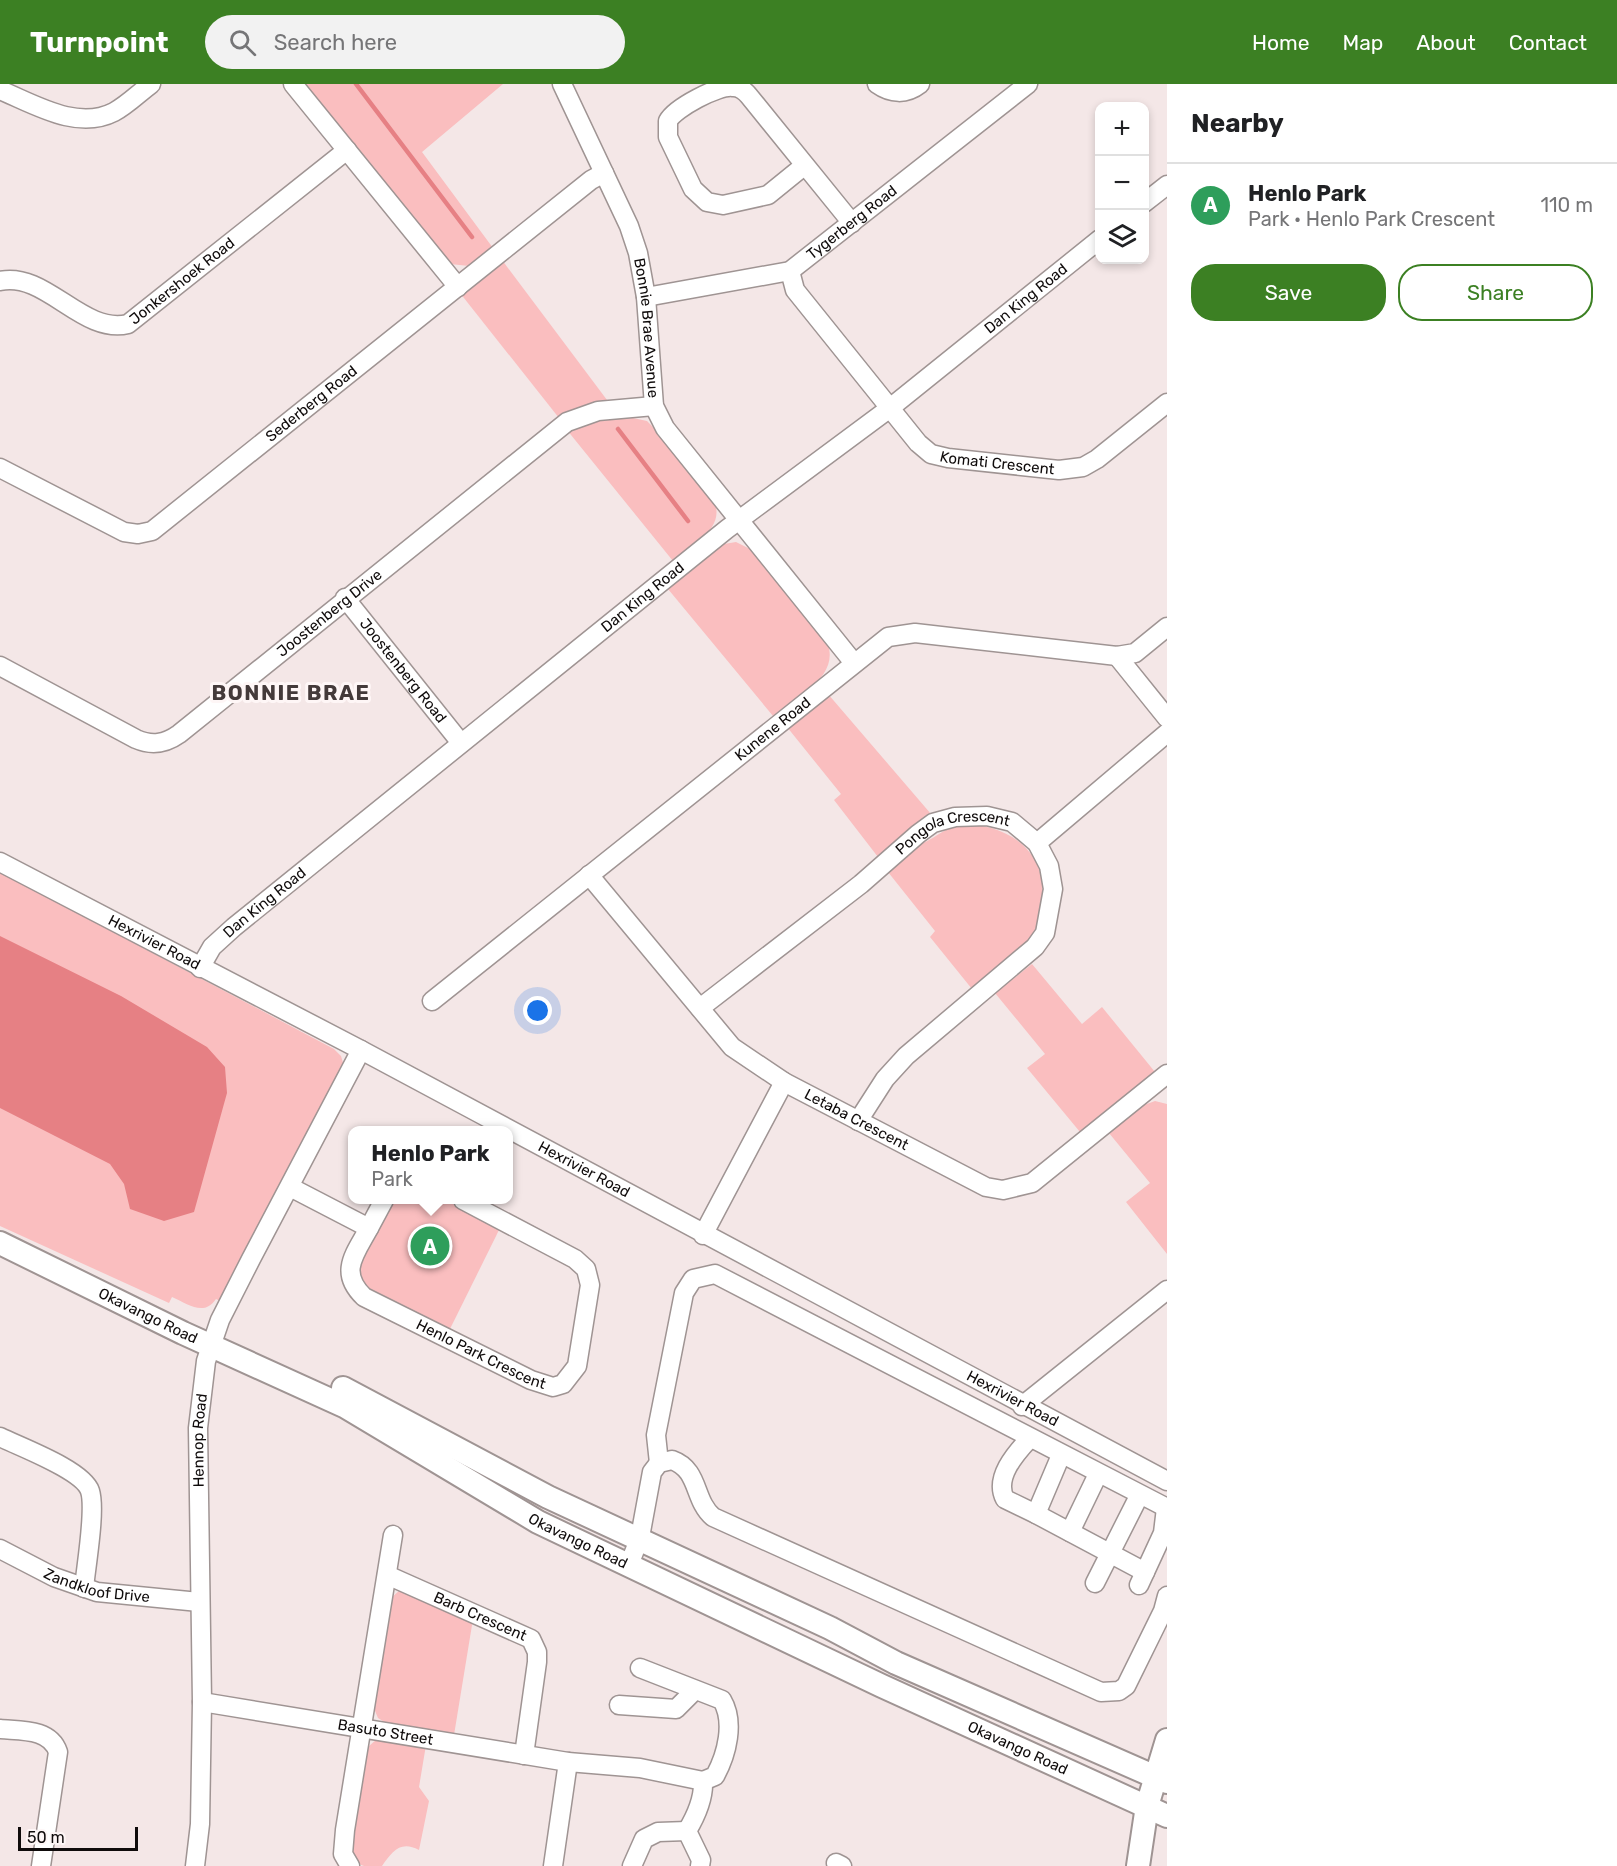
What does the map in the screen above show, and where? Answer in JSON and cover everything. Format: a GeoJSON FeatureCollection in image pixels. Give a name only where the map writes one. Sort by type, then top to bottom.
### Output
{"type":"FeatureCollection","features":[{"type":"Feature","properties":{"kind":"main road","name":"Okavango Road"},"geometry":{"type":"LineString","coordinates":[[0,1232],[346,1407],[538,1522],[882,1686],[1157,1811]]}},
{"type":"Feature","properties":{"kind":"main road","name":"Okavango Road"},"geometry":{"type":"LineString","coordinates":[[0,1243],[213,1338],[346,1390],[548,1497],[640,1537],[830,1628],[896,1663],[1162,1779]]}},
{"type":"Feature","properties":{"kind":"main road"},"geometry":{"type":"LineString","coordinates":[[1138,1866],[1157,1811],[1167,1740]]}},
{"type":"Feature","properties":{"kind":"street"},"geometry":{"type":"LineString","coordinates":[[0,90],[69,117],[87,119],[104,116],[120,109],[151,84]]}},
{"type":"Feature","properties":{"kind":"street"},"geometry":{"type":"LineString","coordinates":[[293,84],[458,287]]}},
{"type":"Feature","properties":{"kind":"street","name":"Bonnie Brae Avenue"},"geometry":{"type":"LineString","coordinates":[[562,84],[632,235],[646,297],[654,406],[665,428],[854,663]]}},
{"type":"Feature","properties":{"kind":"street"},"geometry":{"type":"LineString","coordinates":[[877,84],[891,92],[899,93],[920,84]]}},
{"type":"Feature","properties":{"kind":"street","name":"Tygerberg Road"},"geometry":{"type":"LineString","coordinates":[[646,297],[790,271],[1028,84]]}},
{"type":"Feature","properties":{"kind":"street"},"geometry":{"type":"LineString","coordinates":[[805,165],[768,195],[723,205],[707,202],[693,189],[668,137],[668,121],[680,108],[721,88],[736,87],[746,92],[852,223]]}},
{"type":"Feature","properties":{"kind":"street","name":"Jonkershoek Road"},"geometry":{"type":"LineString","coordinates":[[0,281],[9,279],[25,282],[103,323],[128,324],[347,150]]}},
{"type":"Feature","properties":{"kind":"street","name":"Sederberg Road"},"geometry":{"type":"LineString","coordinates":[[0,468],[117,530],[138,534],[153,531],[591,180],[604,173]]}},
{"type":"Feature","properties":{"kind":"street"},"geometry":{"type":"LineString","coordinates":[[1149,199],[1167,185]]}},
{"type":"Feature","properties":{"kind":"street","name":"Dan King Road"},"geometry":{"type":"LineString","coordinates":[[200,968],[212,947],[234,927],[461,743],[739,520],[890,408],[1095,243]]}},
{"type":"Feature","properties":{"kind":"street","name":"Komati Crescent"},"geometry":{"type":"LineString","coordinates":[[790,271],[795,291],[918,443],[939,457],[1059,470],[1083,467],[1097,459],[1167,402]]}},
{"type":"Feature","properties":{"kind":"street","name":"Joostenberg Drive"},"geometry":{"type":"LineString","coordinates":[[0,666],[136,739],[148,743],[164,742],[179,734],[345,598],[567,422],[598,411],[654,406]]}},
{"type":"Feature","properties":{"kind":"street","name":"Joostenberg Road"},"geometry":{"type":"LineString","coordinates":[[345,598],[461,743]]}},
{"type":"Feature","properties":{"kind":"street","name":"Kunene Road"},"geometry":{"type":"LineString","coordinates":[[432,1001],[880,641],[905,633],[1117,656],[1135,653],[1167,627]]}},
{"type":"Feature","properties":{"kind":"street"},"geometry":{"type":"LineString","coordinates":[[1117,656],[1167,718]]}},
{"type":"Feature","properties":{"kind":"street"},"geometry":{"type":"LineString","coordinates":[[1037,843],[1167,733]]}},
{"type":"Feature","properties":{"kind":"street","name":"Pongola Crescent"},"geometry":{"type":"LineString","coordinates":[[700,1008],[861,884],[933,822],[955,817],[987,816],[1012,822],[1037,843],[1049,866],[1053,889],[1050,912],[1040,940],[1035,947],[906,1056],[885,1079],[858,1121]]}},
{"type":"Feature","properties":{"kind":"street","name":"Hexrivier Road"},"geometry":{"type":"LineString","coordinates":[[0,862],[361,1050],[501,1126]]}},
{"type":"Feature","properties":{"kind":"street","name":"Letaba Crescent"},"geometry":{"type":"LineString","coordinates":[[589,875],[732,1047],[784,1082],[986,1187],[1012,1189],[1032,1183],[1165,1080]]}},
{"type":"Feature","properties":{"kind":"street","name":"Hennop Road"},"geometry":{"type":"LineString","coordinates":[[195,1866],[201,1824],[202,1702],[198,1428],[213,1338],[361,1050]]}},
{"type":"Feature","properties":{"kind":"street"},"geometry":{"type":"LineString","coordinates":[[703,1235],[784,1082]]}},
{"type":"Feature","properties":{"kind":"street","name":"Hexrivier Road"},"geometry":{"type":"LineString","coordinates":[[513,1132],[1022,1406],[1167,1481]]}},
{"type":"Feature","properties":{"kind":"street"},"geometry":{"type":"LineString","coordinates":[[290,1187],[369,1228]]}},
{"type":"Feature","properties":{"kind":"street","name":"Henlo Park Crescent"},"geometry":{"type":"LineString","coordinates":[[382,1204],[349,1272],[351,1282],[364,1297],[531,1380],[553,1386],[563,1384],[577,1366],[582,1342],[590,1285],[586,1269],[574,1259],[471,1204]]}},
{"type":"Feature","properties":{"kind":"street"},"geometry":{"type":"LineString","coordinates":[[659,1463],[656,1435],[684,1293],[693,1279],[704,1274],[716,1274],[1098,1474],[1139,1496],[1167,1508],[1163,1533],[1142,1579],[1109,1554],[1005,1499],[1001,1487],[1010,1463],[1029,1438]]}},
{"type":"Feature","properties":{"kind":"street"},"geometry":{"type":"LineString","coordinates":[[1022,1406],[1167,1290]]}},
{"type":"Feature","properties":{"kind":"street"},"geometry":{"type":"LineString","coordinates":[[0,1437],[71,1472],[86,1484],[90,1492],[91,1508],[84,1588]]}},
{"type":"Feature","properties":{"kind":"street"},"geometry":{"type":"LineString","coordinates":[[1036,1514],[1061,1455]]}},
{"type":"Feature","properties":{"kind":"street"},"geometry":{"type":"LineString","coordinates":[[629,1565],[640,1537],[652,1472],[659,1463],[672,1460],[685,1466],[692,1474],[705,1509],[713,1517],[1101,1692],[1119,1691],[1126,1686],[1163,1611],[1167,1596]]}},
{"type":"Feature","properties":{"kind":"street"},"geometry":{"type":"LineString","coordinates":[[1070,1532],[1098,1474]]}},
{"type":"Feature","properties":{"kind":"street"},"geometry":{"type":"LineString","coordinates":[[1095,1583],[1139,1496]]}},
{"type":"Feature","properties":{"kind":"street"},"geometry":{"type":"LineString","coordinates":[[350,1866],[344,1859],[343,1848],[393,1535]]}},
{"type":"Feature","properties":{"kind":"street","name":"Zandkloof Drive"},"geometry":{"type":"LineString","coordinates":[[0,1549],[54,1576],[109,1595],[199,1602]]}},
{"type":"Feature","properties":{"kind":"street","name":"Barb Crescent"},"geometry":{"type":"LineString","coordinates":[[387,1575],[531,1639],[537,1652],[537,1662],[524,1755]]}},
{"type":"Feature","properties":{"kind":"street"},"geometry":{"type":"LineString","coordinates":[[640,1668],[722,1700],[728,1715],[726,1752],[715,1776],[703,1781],[702,1797],[696,1816],[687,1831]]}},
{"type":"Feature","properties":{"kind":"street"},"geometry":{"type":"LineString","coordinates":[[619,1705],[676,1709],[695,1690]]}},
{"type":"Feature","properties":{"kind":"street","name":"Basuto Street"},"geometry":{"type":"LineString","coordinates":[[202,1702],[568,1762],[640,1768],[703,1781]]}},
{"type":"Feature","properties":{"kind":"street"},"geometry":{"type":"LineString","coordinates":[[0,1729],[45,1736],[53,1742],[58,1752],[41,1866]]}},
{"type":"Feature","properties":{"kind":"street"},"geometry":{"type":"LineString","coordinates":[[553,1866],[568,1762]]}},
{"type":"Feature","properties":{"kind":"street"},"geometry":{"type":"LineString","coordinates":[[632,1866],[644,1839],[658,1832],[687,1831]]}},
{"type":"Feature","properties":{"kind":"street"},"geometry":{"type":"LineString","coordinates":[[687,1831],[701,1860],[700,1866]]}},
{"type":"Feature","properties":{"kind":"shaded area"},"geometry":{"type":"Polygon","coordinates":[[[303,84],[503,84],[422,152],[493,248],[469,266],[450,264],[303,84]]]}},
{"type":"Feature","properties":{"kind":"shaded area"},"geometry":{"type":"Polygon","coordinates":[[[502,260],[610,404],[559,418],[460,293],[502,260]]]}},
{"type":"Feature","properties":{"kind":"shaded area"},"geometry":{"type":"Polygon","coordinates":[[[633,418],[647,421],[657,431],[716,507],[714,524],[709,531],[673,561],[567,430],[584,421],[633,418]]]}},
{"type":"Feature","properties":{"kind":"shaded area"},"geometry":{"type":"Polygon","coordinates":[[[736,542],[752,550],[828,645],[830,657],[821,677],[803,695],[773,716],[668,589],[724,544],[736,542]]]}},
{"type":"Feature","properties":{"kind":"shaded area"},"geometry":{"type":"Polygon","coordinates":[[[828,694],[931,814],[878,857],[834,800],[841,794],[787,727],[828,694]]]}},
{"type":"Feature","properties":{"kind":"shaded area"},"geometry":{"type":"Polygon","coordinates":[[[959,824],[994,829],[1023,845],[1033,857],[1040,872],[1043,889],[1035,935],[1014,956],[972,989],[930,937],[935,931],[888,872],[910,854],[918,844],[959,824]]]}},
{"type":"Feature","properties":{"kind":"shaded area"},"geometry":{"type":"Polygon","coordinates":[[[0,872],[334,1049],[341,1056],[344,1066],[222,1302],[216,1299],[201,1308],[172,1297],[169,1303],[0,1226],[0,872]]]}},
{"type":"Feature","properties":{"kind":"shaded area"},"geometry":{"type":"Polygon","coordinates":[[[0,936],[121,996],[207,1047],[225,1067],[227,1093],[194,1212],[164,1221],[130,1209],[124,1184],[110,1164],[0,1108],[0,936]]]}},
{"type":"Feature","properties":{"kind":"shaded area"},"geometry":{"type":"Polygon","coordinates":[[[1032,964],[1082,1024],[1102,1007],[1155,1072],[1080,1132],[1027,1068],[1045,1054],[995,993],[1032,964]]]}},
{"type":"Feature","properties":{"kind":"shaded area"},"geometry":{"type":"Polygon","coordinates":[[[1155,1101],[1167,1104],[1167,1254],[1126,1202],[1150,1183],[1109,1133],[1144,1105],[1155,1101]]]}},
{"type":"Feature","properties":{"kind":"shaded area"},"geometry":{"type":"Polygon","coordinates":[[[392,1204],[453,1204],[500,1228],[448,1333],[369,1293],[358,1281],[360,1264],[392,1204]]]}},
{"type":"Feature","properties":{"kind":"shaded area"},"geometry":{"type":"Polygon","coordinates":[[[400,1590],[473,1619],[454,1735],[386,1723],[378,1718],[373,1706],[391,1598],[400,1590]]]}},
{"type":"Feature","properties":{"kind":"shaded area"},"geometry":{"type":"Polygon","coordinates":[[[377,1739],[426,1745],[419,1787],[429,1801],[419,1850],[407,1846],[402,1847],[393,1852],[382,1866],[364,1866],[356,1863],[350,1848],[366,1753],[368,1747],[377,1739]]]}},
{"type":"Feature","properties":{"kind":"waterway"},"geometry":{"type":"LineString","coordinates":[[356,84],[472,237]]}},
{"type":"Feature","properties":{"kind":"waterway"},"geometry":{"type":"LineString","coordinates":[[618,429],[688,521]]}},
{"type":"Feature","properties":{"kind":"place","name":"Henlo Park"},"geometry":{"type":"Point","coordinates":[430,1246]}},
{"type":"Feature","properties":{"kind":"district","name":"BONNIE BRAE"},"geometry":{"type":"Point","coordinates":[291,693]}}]}
